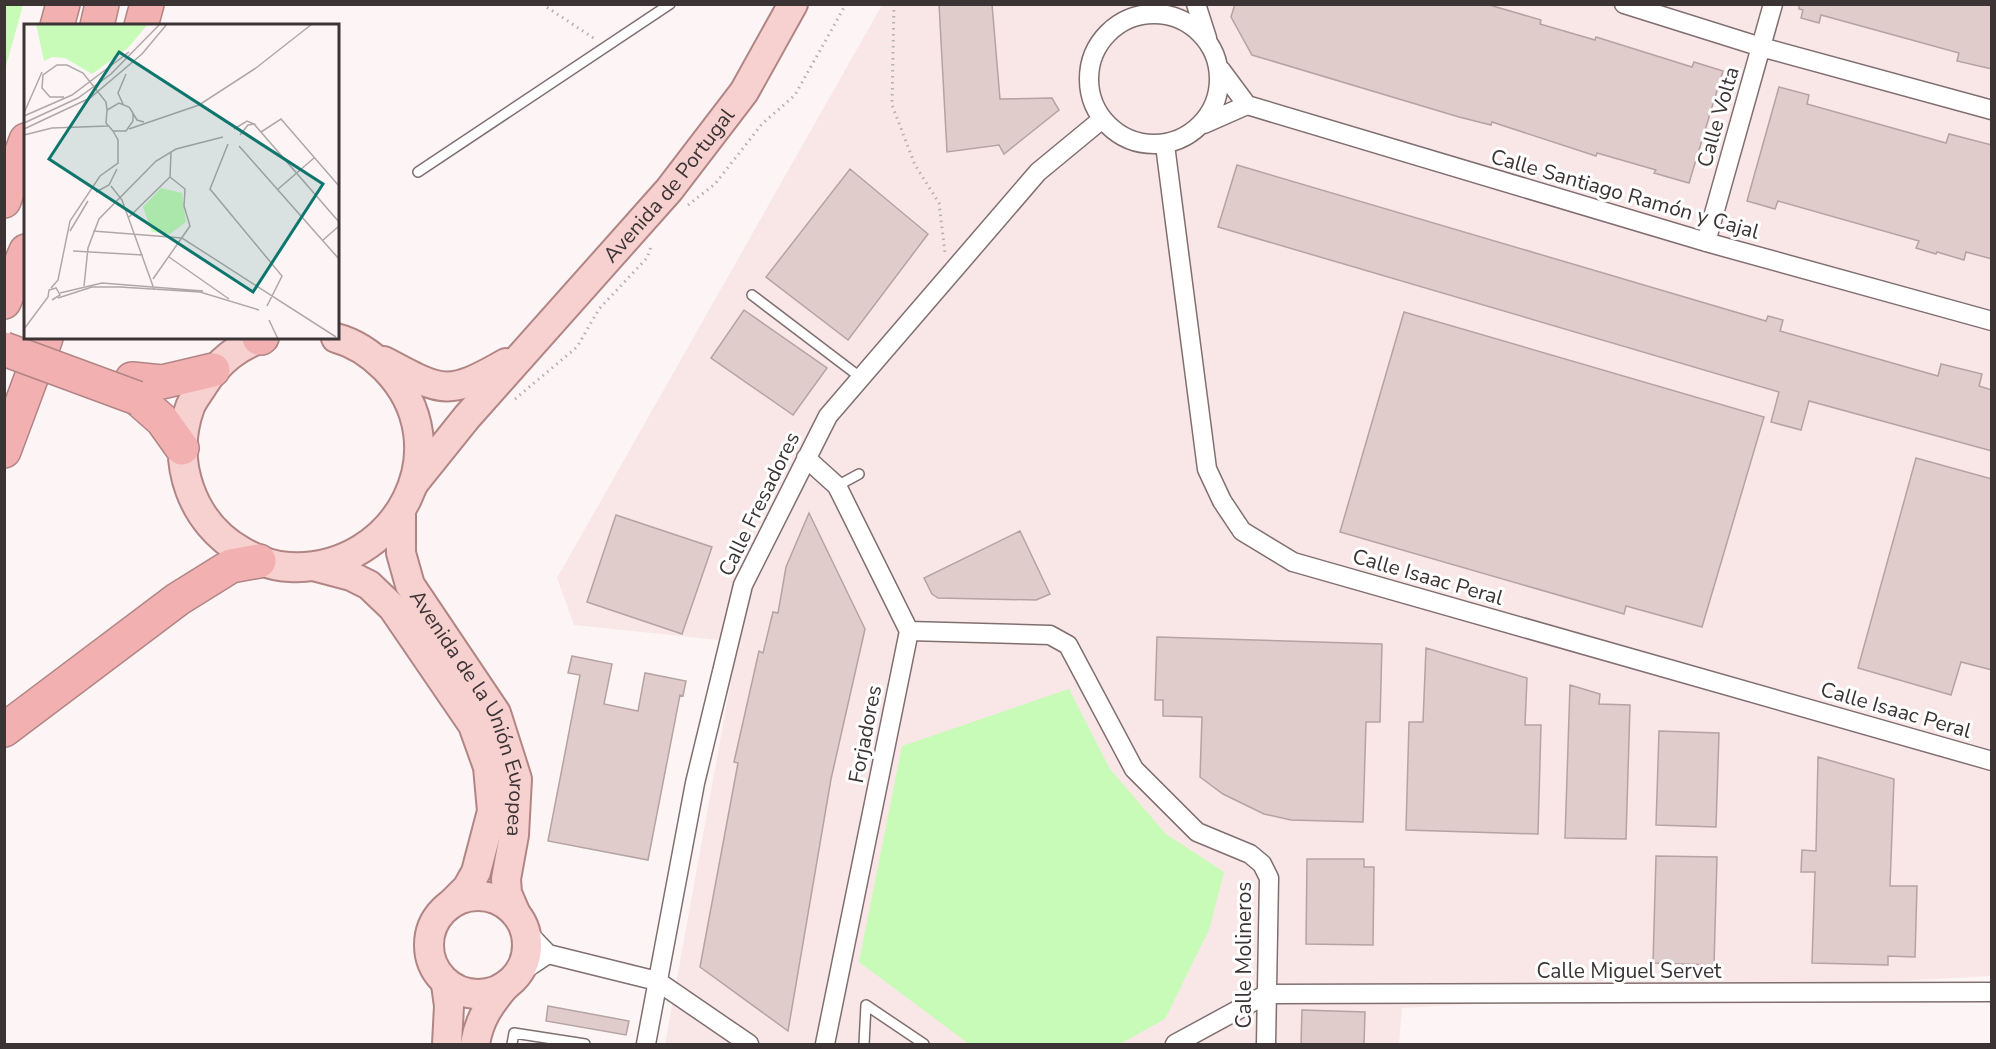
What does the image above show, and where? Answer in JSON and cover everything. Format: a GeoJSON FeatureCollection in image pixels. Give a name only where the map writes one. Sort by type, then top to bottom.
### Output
{"type":"FeatureCollection","features":[{"type":"Feature","properties":{"kind":"highway"},"geometry":{"type":"LineString","coordinates":[[58,24],[63,4]]}},
{"type":"Feature","properties":{"kind":"highway"},"geometry":{"type":"LineString","coordinates":[[97,24],[102,4]]}},
{"type":"Feature","properties":{"kind":"highway"},"geometry":{"type":"LineString","coordinates":[[142,24],[147,4]]}},
{"type":"Feature","properties":{"kind":"highway"},"geometry":{"type":"LineString","coordinates":[[160,24],[162,4]]}},
{"type":"Feature","properties":{"kind":"highway"},"geometry":{"type":"LineString","coordinates":[[4,201],[24,146]]}},
{"type":"Feature","properties":{"kind":"highway"},"geometry":{"type":"LineString","coordinates":[[4,302],[24,255]]}},
{"type":"Feature","properties":{"kind":"highway"},"geometry":{"type":"LineString","coordinates":[[4,332],[134,389],[162,420],[182,448]]}},
{"type":"Feature","properties":{"kind":"highway"},"geometry":{"type":"LineString","coordinates":[[4,451],[46,339]]}},
{"type":"Feature","properties":{"kind":"highway"},"geometry":{"type":"LineString","coordinates":[[4,350],[134,389],[213,370]]}},
{"type":"Feature","properties":{"kind":"highway"},"geometry":{"type":"LineString","coordinates":[[4,730],[178,599],[231,566],[259,561]]}},
{"type":"Feature","properties":{"kind":"main road","name":"Avenida de Portugal"},"geometry":{"type":"LineString","coordinates":[[414,483],[467,417],[669,190],[744,92],[793,4]]}},
{"type":"Feature","properties":{"kind":"main road"},"geometry":{"type":"LineString","coordinates":[[259,339],[235,351],[213,370],[190,406],[182,448],[187,484],[202,517],[227,543],[259,561],[287,567],[317,567],[350,557],[378,539],[401,513],[414,483],[419,447],[413,412],[396,380],[371,354]]}},
{"type":"Feature","properties":{"kind":"main road","name":"Avenida de Portugal"},"geometry":{"type":"LineString","coordinates":[[338,339],[430,386],[453,387],[475,381],[524,353]]}},
{"type":"Feature","properties":{"kind":"main road","name":"Avenida de la Unión Europea"},"geometry":{"type":"LineString","coordinates":[[401,513],[401,553],[410,585],[496,713],[517,779],[514,835],[506,879],[507,893],[520,922]]}},
{"type":"Feature","properties":{"kind":"main road","name":"Avenida de la Unión Europea"},"geometry":{"type":"LineString","coordinates":[[317,567],[351,576],[369,585],[393,608],[473,725],[488,767],[492,811],[476,872],[467,888],[451,904]]}},
{"type":"Feature","properties":{"kind":"main road"},"geometry":{"type":"LineString","coordinates":[[447,1044],[449,1006],[446,984],[431,962],[429,936],[433,924],[451,904],[467,897],[485,896],[502,902],[520,922],[526,952],[512,980],[487,1007],[478,1027],[475,1044]]}},
{"type":"Feature","properties":{"kind":"main road"},"geometry":{"type":"LineString","coordinates":[[446,984],[469,994],[482,995],[512,980]]}},
{"type":"Feature","properties":{"kind":"street"},"geometry":{"type":"LineString","coordinates":[[1196,4],[1221,70],[1247,105],[1204,124],[1164,146],[1128,141],[1101,120],[1088,92],[1090,60],[1106,33],[1144,9],[1174,15],[1207,38]]}},
{"type":"Feature","properties":{"kind":"street"},"geometry":{"type":"LineString","coordinates":[[1624,4],[1761,47],[1992,110]]}},
{"type":"Feature","properties":{"kind":"street","name":"Calle Volta"},"geometry":{"type":"LineString","coordinates":[[1706,242],[1773,4]]}},
{"type":"Feature","properties":{"kind":"street"},"geometry":{"type":"LineString","coordinates":[[1204,124],[1219,97],[1221,70]]}},
{"type":"Feature","properties":{"kind":"street","name":"Calle Santiago Ramón y Cajal"},"geometry":{"type":"LineString","coordinates":[[1247,105],[1706,242],[1992,321]]}},
{"type":"Feature","properties":{"kind":"street","name":"Calle Fresadores"},"geometry":{"type":"LineString","coordinates":[[646,1044],[695,783],[742,585],[828,416],[1038,172],[1101,120]]}},
{"type":"Feature","properties":{"kind":"street","name":"Calle Isaac Peral"},"geometry":{"type":"LineString","coordinates":[[1164,146],[1207,469],[1222,501],[1242,531],[1293,562],[1992,761]]}},
{"type":"Feature","properties":{"kind":"street"},"geometry":{"type":"LineString","coordinates":[[806,458],[837,486],[909,631]]}},
{"type":"Feature","properties":{"kind":"street","name":"Calle Molineros"},"geometry":{"type":"LineString","coordinates":[[909,631],[1050,634],[1068,645],[1134,769],[1197,832],[1250,854],[1262,864],[1269,878],[1266,1044]]}},
{"type":"Feature","properties":{"kind":"street","name":"Forjadores"},"geometry":{"type":"LineString","coordinates":[[825,1044],[909,631]]}},
{"type":"Feature","properties":{"kind":"street"},"geometry":{"type":"LineString","coordinates":[[520,922],[548,954],[657,981],[749,1044]]}},
{"type":"Feature","properties":{"kind":"street"},"geometry":{"type":"LineString","coordinates":[[512,980],[548,954]]}},
{"type":"Feature","properties":{"kind":"street","name":"Calle Miguel Servet"},"geometry":{"type":"LineString","coordinates":[[1268,994],[1992,992]]}},
{"type":"Feature","properties":{"kind":"street"},"geometry":{"type":"LineString","coordinates":[[1175,1044],[1268,994]]}},
{"type":"Feature","properties":{"kind":"lane"},"geometry":{"type":"LineString","coordinates":[[418,172],[670,4]]}},
{"type":"Feature","properties":{"kind":"lane"},"geometry":{"type":"LineString","coordinates":[[752,295],[860,377]]}},
{"type":"Feature","properties":{"kind":"lane"},"geometry":{"type":"LineString","coordinates":[[837,486],[859,474]]}},
{"type":"Feature","properties":{"kind":"lane"},"geometry":{"type":"LineString","coordinates":[[864,1044],[866,1005],[924,1044]]}},
{"type":"Feature","properties":{"kind":"lane"},"geometry":{"type":"LineString","coordinates":[[512,1044],[514,1033],[552,1042],[578,1044]]}},
{"type":"Feature","properties":{"kind":"path"},"geometry":{"type":"LineString","coordinates":[[542,4],[606,47]]}},
{"type":"Feature","properties":{"kind":"path"},"geometry":{"type":"LineString","coordinates":[[687,206],[715,184],[762,124],[795,95],[846,4]]}},
{"type":"Feature","properties":{"kind":"path"},"geometry":{"type":"LineString","coordinates":[[894,4],[892,105],[915,165],[939,203],[948,275]]}},
{"type":"Feature","properties":{"kind":"path"},"geometry":{"type":"LineString","coordinates":[[508,405],[577,347],[599,309],[647,258],[655,237]]}},
{"type":"Feature","properties":{"kind":"shaded area"},"geometry":{"type":"Polygon","coordinates":[[[882,5],[1991,5],[1991,976],[1402,1008],[1399,1044],[665,1044],[738,642],[574,625],[557,578],[882,5]]]}},
{"type":"Feature","properties":{"kind":"green space"},"geometry":{"type":"Polygon","coordinates":[[[4,5],[23,5],[5,70],[4,5]]]}},
{"type":"Feature","properties":{"kind":"green space"},"geometry":{"type":"Polygon","coordinates":[[[1069,689],[1110,769],[1166,834],[1224,872],[1209,930],[1165,1019],[1120,1044],[969,1044],[859,962],[902,746],[1069,689]]]}},
{"type":"Feature","properties":{"kind":"building"},"geometry":{"type":"Polygon","coordinates":[[[939,4],[992,4],[1000,99],[1052,98],[1059,110],[1004,154],[999,145],[947,152],[939,4]]]}},
{"type":"Feature","properties":{"kind":"building"},"geometry":{"type":"Polygon","coordinates":[[[1235,4],[1486,4],[1541,20],[1540,24],[1595,40],[1596,37],[1692,67],[1694,62],[1723,71],[1689,183],[1654,173],[1656,170],[1597,153],[1596,156],[1492,122],[1491,125],[1459,117],[1252,55],[1231,17],[1235,4]]]}},
{"type":"Feature","properties":{"kind":"building"},"geometry":{"type":"Polygon","coordinates":[[[1799,4],[1992,4],[1992,69],[1957,61],[1959,53],[1821,15],[1819,23],[1801,18],[1803,10],[1799,9],[1799,4]]]}},
{"type":"Feature","properties":{"kind":"building"},"geometry":{"type":"Polygon","coordinates":[[[1779,87],[1809,95],[1807,104],[1946,143],[1949,134],[1992,145],[1992,259],[1966,252],[1964,260],[1937,252],[1936,254],[1916,248],[1919,241],[1778,201],[1775,209],[1747,201],[1779,87]]]}},
{"type":"Feature","properties":{"kind":"building"},"geometry":{"type":"Polygon","coordinates":[[[1237,165],[1766,321],[1768,316],[1783,320],[1780,331],[1938,376],[1941,364],[1982,374],[1979,386],[1992,390],[1992,451],[1809,401],[1801,430],[1771,422],[1779,392],[1218,227],[1237,165]]]}},
{"type":"Feature","properties":{"kind":"building"},"geometry":{"type":"Polygon","coordinates":[[[850,169],[928,234],[848,340],[766,277],[850,169]]]}},
{"type":"Feature","properties":{"kind":"building"},"geometry":{"type":"Polygon","coordinates":[[[744,310],[827,368],[793,415],[711,358],[744,310]]]}},
{"type":"Feature","properties":{"kind":"building"},"geometry":{"type":"Polygon","coordinates":[[[1404,312],[1764,417],[1702,627],[1626,606],[1624,614],[1340,532],[1404,312]]]}},
{"type":"Feature","properties":{"kind":"building"},"geometry":{"type":"Polygon","coordinates":[[[1916,458],[1992,479],[1992,670],[1961,662],[1951,695],[1858,668],[1916,458]]]}},
{"type":"Feature","properties":{"kind":"building"},"geometry":{"type":"Polygon","coordinates":[[[809,513],[865,629],[831,779],[788,1031],[700,967],[738,763],[734,762],[759,651],[763,653],[773,612],[778,613],[786,567],[809,513]]]}},
{"type":"Feature","properties":{"kind":"building"},"geometry":{"type":"Polygon","coordinates":[[[616,515],[712,547],[682,634],[587,602],[616,515]]]}},
{"type":"Feature","properties":{"kind":"building"},"geometry":{"type":"Polygon","coordinates":[[[1020,531],[1050,594],[1036,600],[938,598],[932,594],[924,578],[1020,531]]]}},
{"type":"Feature","properties":{"kind":"building"},"geometry":{"type":"Polygon","coordinates":[[[1157,637],[1382,644],[1380,722],[1366,722],[1363,822],[1291,820],[1264,814],[1223,794],[1200,777],[1202,717],[1163,716],[1163,700],[1155,700],[1157,637]]]}},
{"type":"Feature","properties":{"kind":"building"},"geometry":{"type":"Polygon","coordinates":[[[1426,648],[1527,678],[1525,725],[1541,725],[1538,834],[1406,830],[1409,722],[1423,722],[1426,648]]]}},
{"type":"Feature","properties":{"kind":"building"},"geometry":{"type":"Polygon","coordinates":[[[572,656],[612,664],[604,704],[638,711],[645,673],[686,681],[683,696],[680,695],[648,860],[548,841],[580,675],[568,673],[572,656]]]}},
{"type":"Feature","properties":{"kind":"building"},"geometry":{"type":"Polygon","coordinates":[[[1570,685],[1600,694],[1599,704],[1630,705],[1626,839],[1565,838],[1570,685]]]}},
{"type":"Feature","properties":{"kind":"building"},"geometry":{"type":"Polygon","coordinates":[[[1659,731],[1719,733],[1716,827],[1656,825],[1659,731]]]}},
{"type":"Feature","properties":{"kind":"building"},"geometry":{"type":"Polygon","coordinates":[[[1818,757],[1894,779],[1890,886],[1917,886],[1915,957],[1888,956],[1888,965],[1812,963],[1815,872],[1801,872],[1802,850],[1816,851],[1818,757]]]}},
{"type":"Feature","properties":{"kind":"building"},"geometry":{"type":"Polygon","coordinates":[[[1656,856],[1717,857],[1714,965],[1653,963],[1656,856]]]}},
{"type":"Feature","properties":{"kind":"building"},"geometry":{"type":"Polygon","coordinates":[[[1307,859],[1364,859],[1364,867],[1374,867],[1373,945],[1306,944],[1307,859]]]}},
{"type":"Feature","properties":{"kind":"building"},"geometry":{"type":"Polygon","coordinates":[[[548,1006],[629,1021],[626,1035],[546,1021],[548,1006]]]}},
{"type":"Feature","properties":{"kind":"building"},"geometry":{"type":"Polygon","coordinates":[[[1302,1010],[1365,1012],[1364,1044],[1301,1044],[1302,1010]]]}}]}
